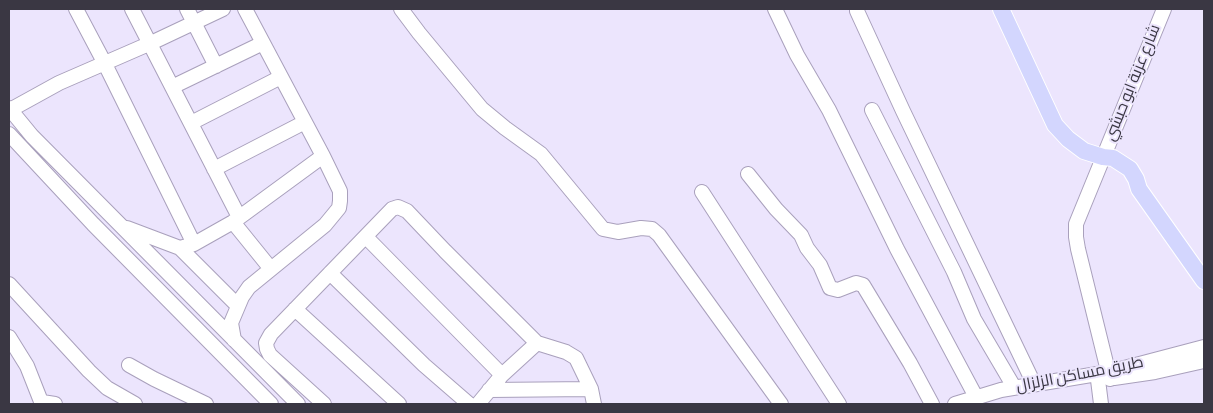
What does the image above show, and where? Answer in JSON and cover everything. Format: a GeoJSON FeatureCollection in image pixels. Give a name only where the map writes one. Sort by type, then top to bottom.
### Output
{"type":"FeatureCollection","features":[{"type":"Feature","properties":{"kind":"main road"},"geometry":{"type":"LineString","coordinates":[[1001,9],[1055,125],[1076,146],[1103,158],[1113,158],[1126,165],[1133,174],[1139,189],[1204,281]]}},
{"type":"Feature","properties":{"kind":"street"},"geometry":{"type":"LineString","coordinates":[[76,9],[104,62],[187,246],[238,306]]}},
{"type":"Feature","properties":{"kind":"street"},"geometry":{"type":"LineString","coordinates":[[132,9],[214,169],[236,220],[271,269]]}},
{"type":"Feature","properties":{"kind":"street"},"geometry":{"type":"LineString","coordinates":[[187,9],[216,66]]}},
{"type":"Feature","properties":{"kind":"street"},"geometry":{"type":"LineString","coordinates":[[223,9],[59,83],[10,109],[32,136],[298,404]]}},
{"type":"Feature","properties":{"kind":"street"},"geometry":{"type":"LineString","coordinates":[[234,340],[232,324],[242,297],[249,286],[325,225],[339,208],[340,191],[245,9]]}},
{"type":"Feature","properties":{"kind":"street"},"geometry":{"type":"LineString","coordinates":[[402,9],[418,32],[482,109],[541,154],[603,229],[618,232],[641,228],[652,229],[659,235],[781,404]]}},
{"type":"Feature","properties":{"kind":"street"},"geometry":{"type":"LineString","coordinates":[[776,9],[797,55],[828,110],[972,402]]}},
{"type":"Feature","properties":{"kind":"street","name":"شارع عزبة ابو حبشي"},"geometry":{"type":"LineString","coordinates":[[1101,404],[1106,377],[1076,237],[1076,224],[1164,9]]}},
{"type":"Feature","properties":{"kind":"street"},"geometry":{"type":"LineString","coordinates":[[857,11],[1034,384]]}},
{"type":"Feature","properties":{"kind":"street"},"geometry":{"type":"LineString","coordinates":[[172,86],[263,43]]}},
{"type":"Feature","properties":{"kind":"street"},"geometry":{"type":"LineString","coordinates":[[190,124],[281,77]]}},
{"type":"Feature","properties":{"kind":"street"},"geometry":{"type":"LineString","coordinates":[[872,110],[954,272],[974,319],[1014,387]]}},
{"type":"Feature","properties":{"kind":"street"},"geometry":{"type":"LineString","coordinates":[[214,169],[305,122]]}},
{"type":"Feature","properties":{"kind":"street"},"geometry":{"type":"LineString","coordinates":[[9,134],[106,238],[270,404]]}},
{"type":"Feature","properties":{"kind":"street"},"geometry":{"type":"LineString","coordinates":[[123,227],[187,246],[214,234],[236,220],[323,156]]}},
{"type":"Feature","properties":{"kind":"street"},"geometry":{"type":"LineString","coordinates":[[748,174],[776,209],[801,235],[820,266],[830,288],[838,290],[853,284],[863,285],[932,404]]}},
{"type":"Feature","properties":{"kind":"street"},"geometry":{"type":"LineString","coordinates":[[702,192],[839,404]]}},
{"type":"Feature","properties":{"kind":"street"},"geometry":{"type":"LineString","coordinates":[[324,404],[270,355],[266,343],[271,334],[392,209],[398,207],[407,211],[537,343],[566,352],[576,358],[591,389],[594,404]]}},
{"type":"Feature","properties":{"kind":"street"},"geometry":{"type":"LineString","coordinates":[[366,237],[502,375]]}},
{"type":"Feature","properties":{"kind":"street"},"geometry":{"type":"LineString","coordinates":[[330,273],[424,365],[469,404]]}},
{"type":"Feature","properties":{"kind":"street"},"geometry":{"type":"LineString","coordinates":[[9,284],[89,371],[107,388],[135,404]]}},
{"type":"Feature","properties":{"kind":"street"},"geometry":{"type":"LineString","coordinates":[[295,309],[399,404]]}},
{"type":"Feature","properties":{"kind":"street"},"geometry":{"type":"LineString","coordinates":[[9,337],[47,403]]}},
{"type":"Feature","properties":{"kind":"street"},"geometry":{"type":"LineString","coordinates":[[478,404],[502,375],[537,343]]}},
{"type":"Feature","properties":{"kind":"street","name":"طريق مساكن الزلزال"},"geometry":{"type":"LineString","coordinates":[[1175,362],[1204,347]]}},
{"type":"Feature","properties":{"kind":"street","name":"طريق مساكن الزلزال"},"geometry":{"type":"LineString","coordinates":[[955,404],[1106,377],[1175,362],[1204,361]]}},
{"type":"Feature","properties":{"kind":"street"},"geometry":{"type":"LineString","coordinates":[[129,365],[206,404]]}},
{"type":"Feature","properties":{"kind":"street","name":"طريق مساكن الزلزال"},"geometry":{"type":"LineString","coordinates":[[972,402],[1014,387],[1106,377]]}},
{"type":"Feature","properties":{"kind":"street"},"geometry":{"type":"LineString","coordinates":[[488,390],[591,389]]}}]}
